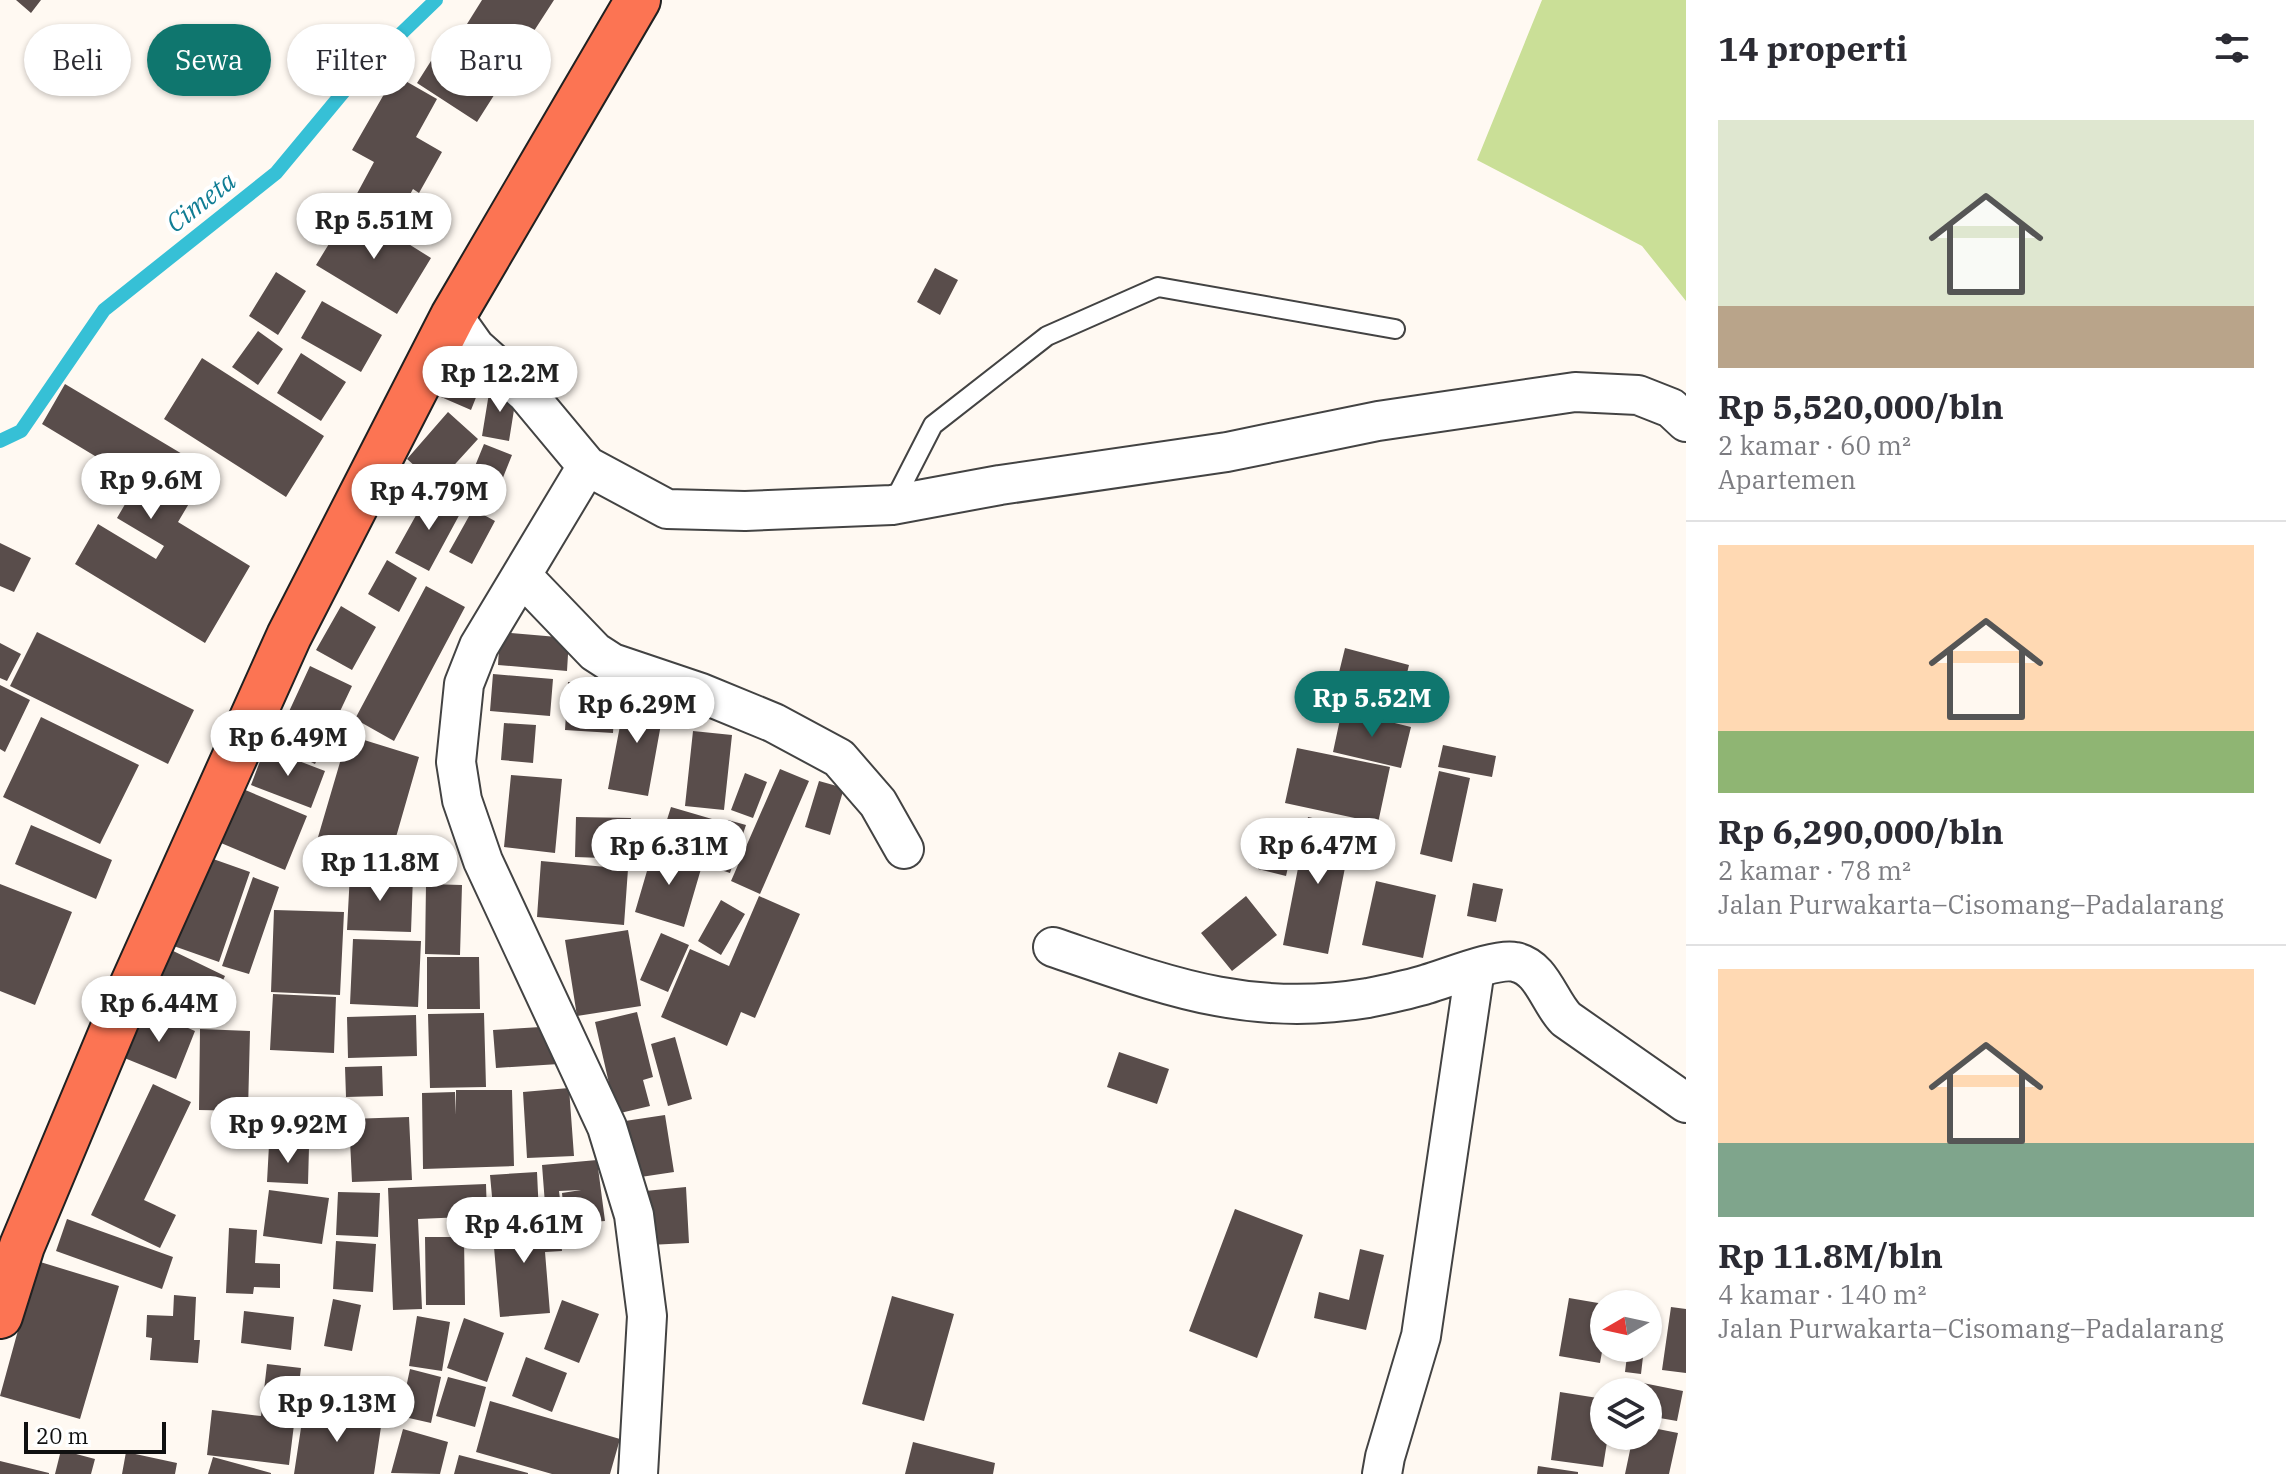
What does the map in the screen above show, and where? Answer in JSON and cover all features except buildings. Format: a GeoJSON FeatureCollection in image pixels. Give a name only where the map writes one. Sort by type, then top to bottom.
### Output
{"type":"FeatureCollection","features":[{"type":"Feature","properties":{"kind":"highway"},"geometry":{"type":"LineString","coordinates":[[0,1316],[22,1246],[117,1019],[289,636],[453,316],[638,0]]}},
{"type":"Feature","properties":{"kind":"street"},"geometry":{"type":"LineString","coordinates":[[453,316],[475,347],[527,394],[587,466],[667,509],[745,511],[892,505],[1000,485],[1227,452],[1378,421],[1575,392],[1638,395],[1671,408],[1686,422]]}},
{"type":"Feature","properties":{"kind":"street"},"geometry":{"type":"LineString","coordinates":[[587,466],[479,646],[464,684],[456,762],[462,800],[483,861],[607,1127],[634,1215],[647,1316],[638,1474]]}},
{"type":"Feature","properties":{"kind":"street"},"geometry":{"type":"LineString","coordinates":[[522,576],[595,652],[612,663],[760,717],[839,758],[878,803],[904,849]]}},
{"type":"Feature","properties":{"kind":"street"},"geometry":{"type":"LineString","coordinates":[[1053,947],[1202,995],[1241,1002],[1305,1005],[1368,998],[1511,961],[1522,964],[1542,983],[1566,1019],[1686,1103]]}},
{"type":"Feature","properties":{"kind":"street"},"geometry":{"type":"LineString","coordinates":[[1382,1474],[1421,1336],[1475,969]]}},
{"type":"Feature","properties":{"kind":"lane"},"geometry":{"type":"LineString","coordinates":[[892,505],[933,425],[1047,336],[1158,287],[1395,329]]}},
{"type":"Feature","properties":{"kind":"green space"},"geometry":{"type":"Polygon","coordinates":[[[1542,0],[1686,0],[1686,301],[1642,246],[1477,160],[1542,0]]]}},
{"type":"Feature","properties":{"kind":"waterway","name":"Cimeta"},"geometry":{"type":"LineString","coordinates":[[0,441],[21,431],[104,310],[276,173],[355,78],[436,0]]}}]}
